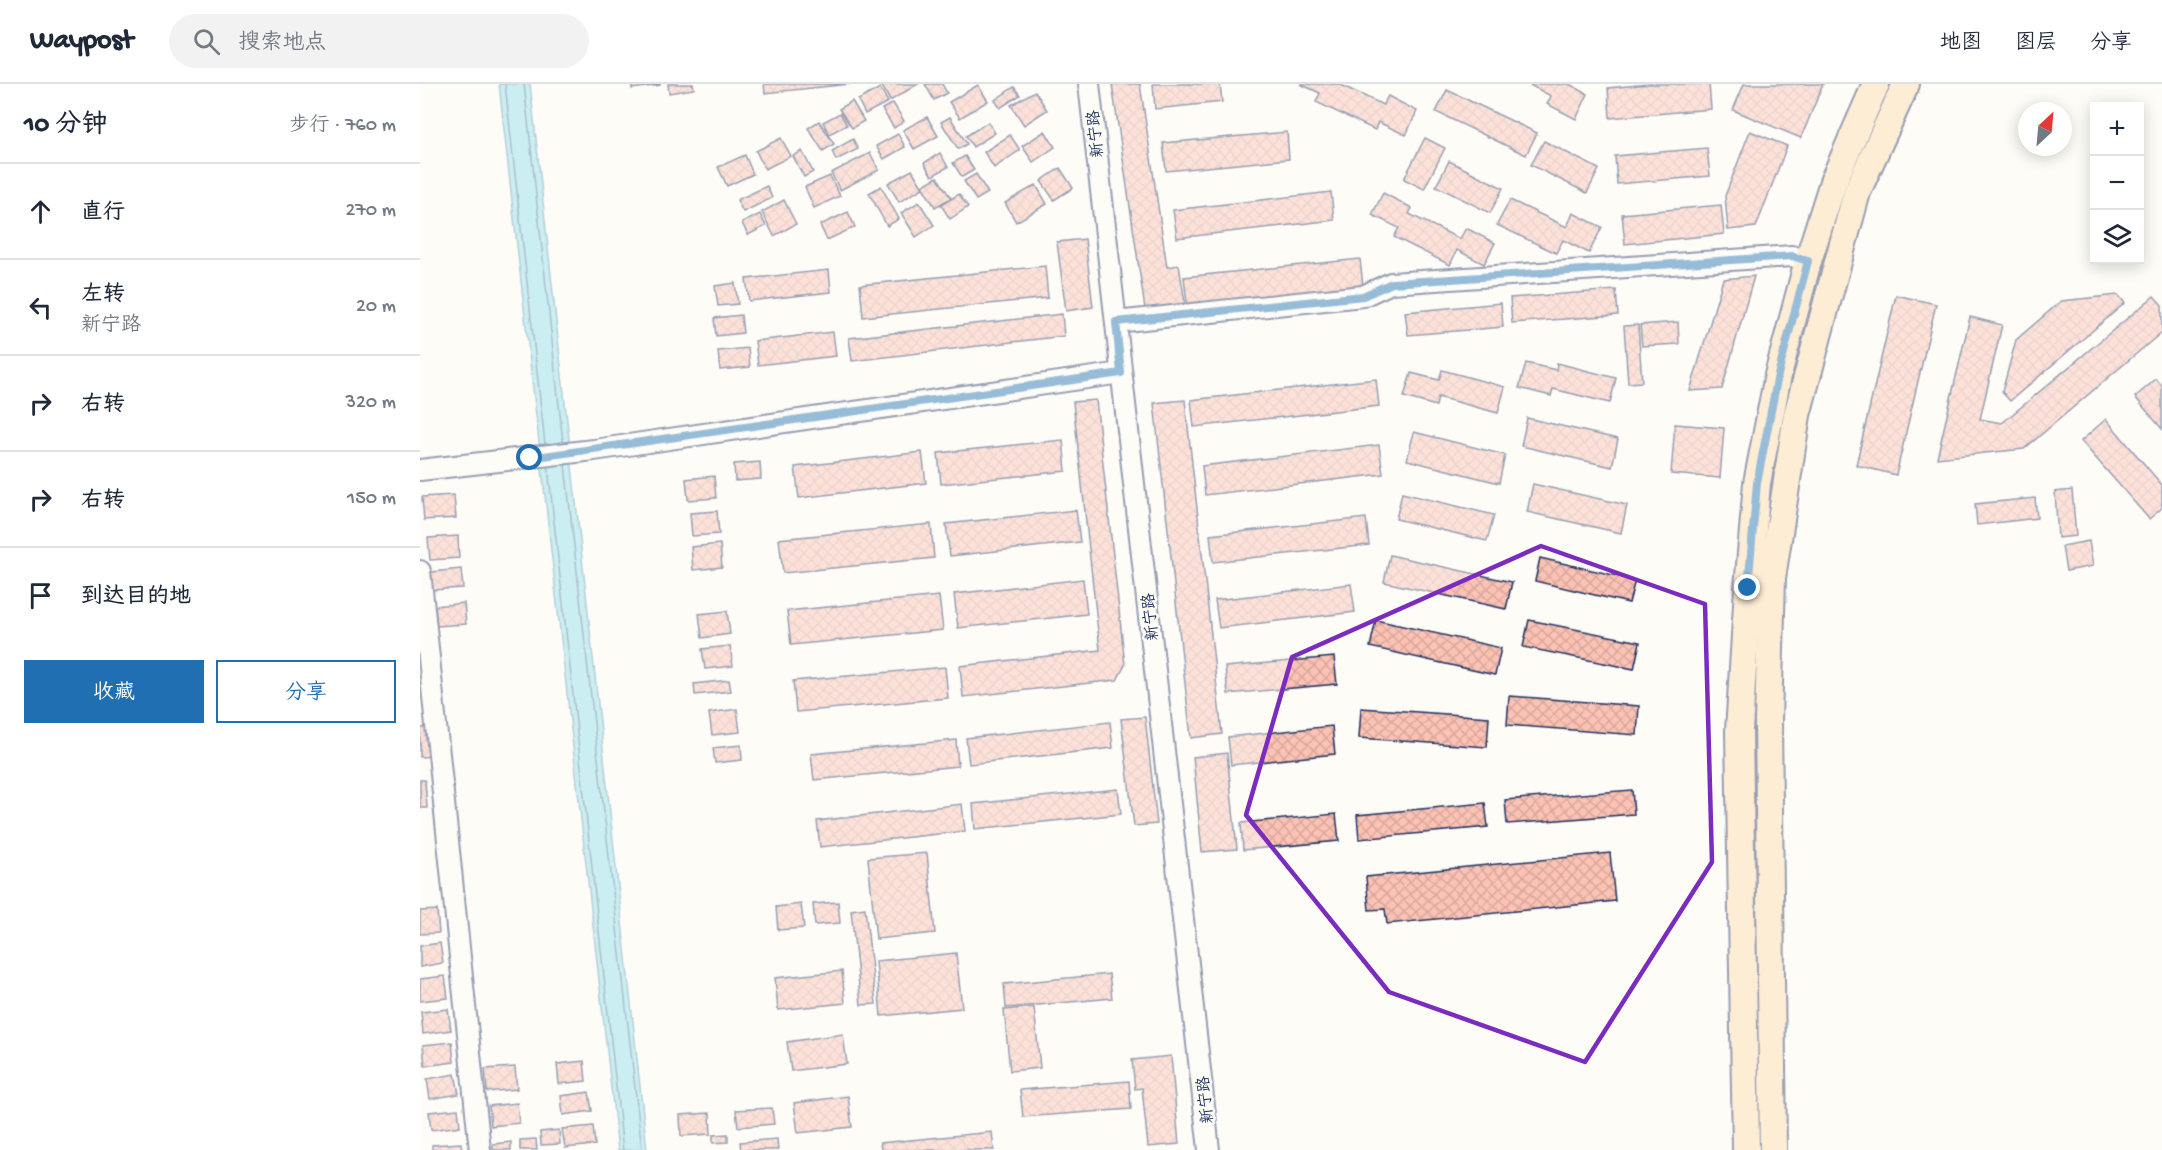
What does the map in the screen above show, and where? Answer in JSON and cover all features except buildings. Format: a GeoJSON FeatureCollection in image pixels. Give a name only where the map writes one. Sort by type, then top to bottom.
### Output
{"type":"FeatureCollection","features":[{"type":"Feature","properties":{"kind":"main road"},"geometry":{"type":"LineString","coordinates":[[1746,1150],[1739,731],[1757,483],[1778,375],[1808,261],[1833,182],[1876,84]]}},
{"type":"Feature","properties":{"kind":"main road"},"geometry":{"type":"LineString","coordinates":[[1773,1150],[1768,721],[1772,578],[1797,415],[1826,306],[1857,192],[1906,84]]}},
{"type":"Feature","properties":{"kind":"street","name":"新宁路"},"geometry":{"type":"LineString","coordinates":[[1089,84],[1209,1150]]}},
{"type":"Feature","properties":{"kind":"street"},"geometry":{"type":"LineString","coordinates":[[1116,322],[1363,296],[1392,283],[1792,256],[1808,261]]}},
{"type":"Feature","properties":{"kind":"street"},"geometry":{"type":"LineString","coordinates":[[420,470],[594,450],[1121,373]]}},
{"type":"Feature","properties":{"kind":"street"},"geometry":{"type":"LineString","coordinates":[[420,571],[480,1150]]}},
{"type":"Feature","properties":{"kind":"highlighted area"},"geometry":{"type":"Polygon","coordinates":[[[1541,546],[1705,604],[1712,862],[1585,1062],[1389,992],[1246,815],[1292,657],[1541,546]]]}},
{"type":"Feature","properties":{"kind":"water"},"geometry":{"type":"Polygon","coordinates":[[[499,84],[530,84],[647,1150],[618,1150],[499,84]]]}},
{"type":"Feature","properties":{"kind":"route"},"geometry":{"type":"LineString","coordinates":[[530,458],[1121,373],[1116,322],[1363,296],[1392,283],[1792,256],[1808,261],[1778,375],[1757,483],[1748,588]]}}]}
